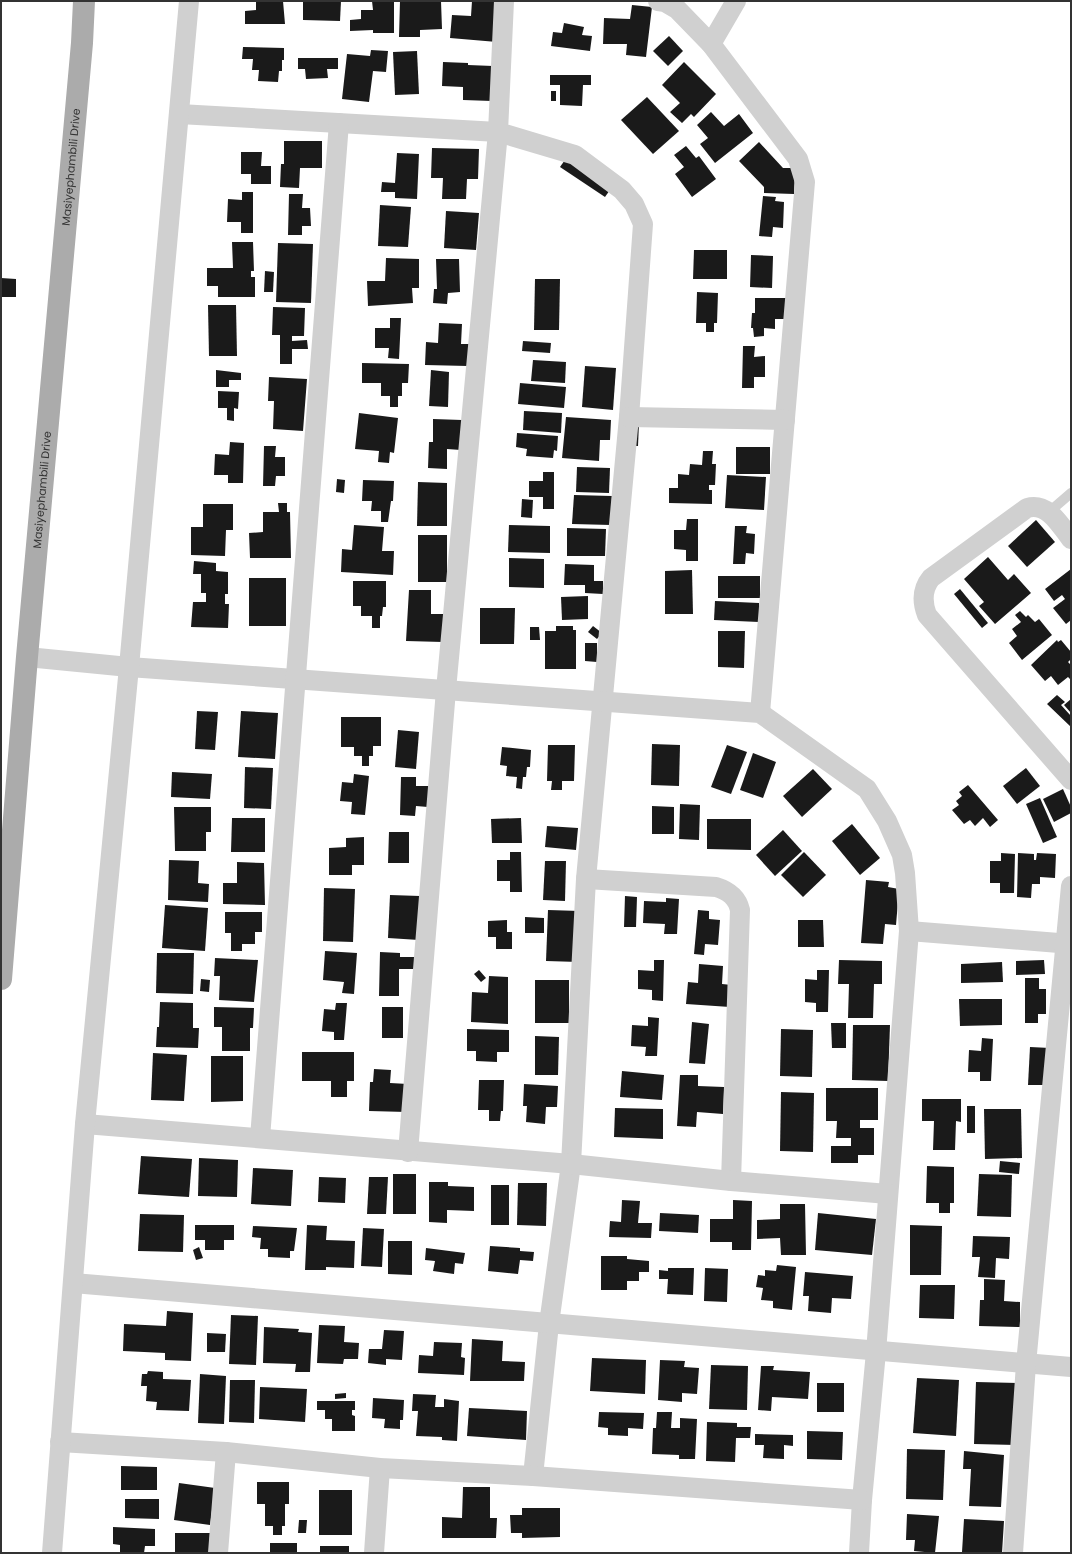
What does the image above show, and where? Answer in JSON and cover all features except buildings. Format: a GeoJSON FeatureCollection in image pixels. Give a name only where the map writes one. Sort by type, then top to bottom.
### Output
{"type":"FeatureCollection","features":[{"type":"Feature","properties":{"kind":"main road","name":"Masiyephambili Drive"},"geometry":{"type":"LineString","coordinates":[[1,979],[27,657],[82,43],[84,1]]}},
{"type":"Feature","properties":{"kind":"street"},"geometry":{"type":"LineString","coordinates":[[52,1553],[85,1124],[129,667],[189,1]]}},
{"type":"Feature","properties":{"kind":"street"},"geometry":{"type":"LineString","coordinates":[[408,1152],[446,690],[498,132],[504,1]]}},
{"type":"Feature","properties":{"kind":"street"},"geometry":{"type":"LineString","coordinates":[[658,1],[665,2],[677,9],[711,44],[798,159],[805,182],[760,713]]}},
{"type":"Feature","properties":{"kind":"street"},"geometry":{"type":"LineString","coordinates":[[711,44],[736,1]]}},
{"type":"Feature","properties":{"kind":"street"},"geometry":{"type":"LineString","coordinates":[[179,114],[498,132],[575,155],[622,190],[634,204],[643,224],[629,417],[586,880],[571,1164],[549,1324],[532,1476]]}},
{"type":"Feature","properties":{"kind":"street"},"geometry":{"type":"LineString","coordinates":[[260,1138],[297,679],[339,123]]}},
{"type":"Feature","properties":{"kind":"street"},"geometry":{"type":"LineString","coordinates":[[629,417],[785,420]]}},
{"type":"Feature","properties":{"kind":"street"},"geometry":{"type":"LineString","coordinates":[[1071,540],[1049,512],[1039,506],[1027,508],[931,578],[926,584],[923,604],[927,615],[1071,780]]}},
{"type":"Feature","properties":{"kind":"street"},"geometry":{"type":"LineString","coordinates":[[27,657],[129,667],[760,713],[867,789],[887,821],[902,855],[905,873],[909,931],[876,1352],[862,1500],[859,1553]]}},
{"type":"Feature","properties":{"kind":"street"},"geometry":{"type":"LineString","coordinates":[[586,880],[716,887],[726,890],[738,903],[740,910],[731,1181]]}},
{"type":"Feature","properties":{"kind":"street"},"geometry":{"type":"LineString","coordinates":[[1013,1553],[1026,1364],[1068,944],[1071,886]]}},
{"type":"Feature","properties":{"kind":"street"},"geometry":{"type":"LineString","coordinates":[[909,931],[1068,944]]}},
{"type":"Feature","properties":{"kind":"street"},"geometry":{"type":"LineString","coordinates":[[85,1124],[408,1152],[571,1164],[731,1181],[888,1194]]}},
{"type":"Feature","properties":{"kind":"street"},"geometry":{"type":"LineString","coordinates":[[72,1283],[876,1352],[1071,1367]]}},
{"type":"Feature","properties":{"kind":"street"},"geometry":{"type":"LineString","coordinates":[[60,1442],[226,1452],[380,1468],[532,1476],[862,1500]]}},
{"type":"Feature","properties":{"kind":"street"},"geometry":{"type":"LineString","coordinates":[[218,1553],[226,1452]]}},
{"type":"Feature","properties":{"kind":"street"},"geometry":{"type":"LineString","coordinates":[[374,1553],[380,1468]]}},
{"type":"Feature","properties":{"kind":"lane"},"geometry":{"type":"LineString","coordinates":[[1049,512],[1071,493]]}}]}
